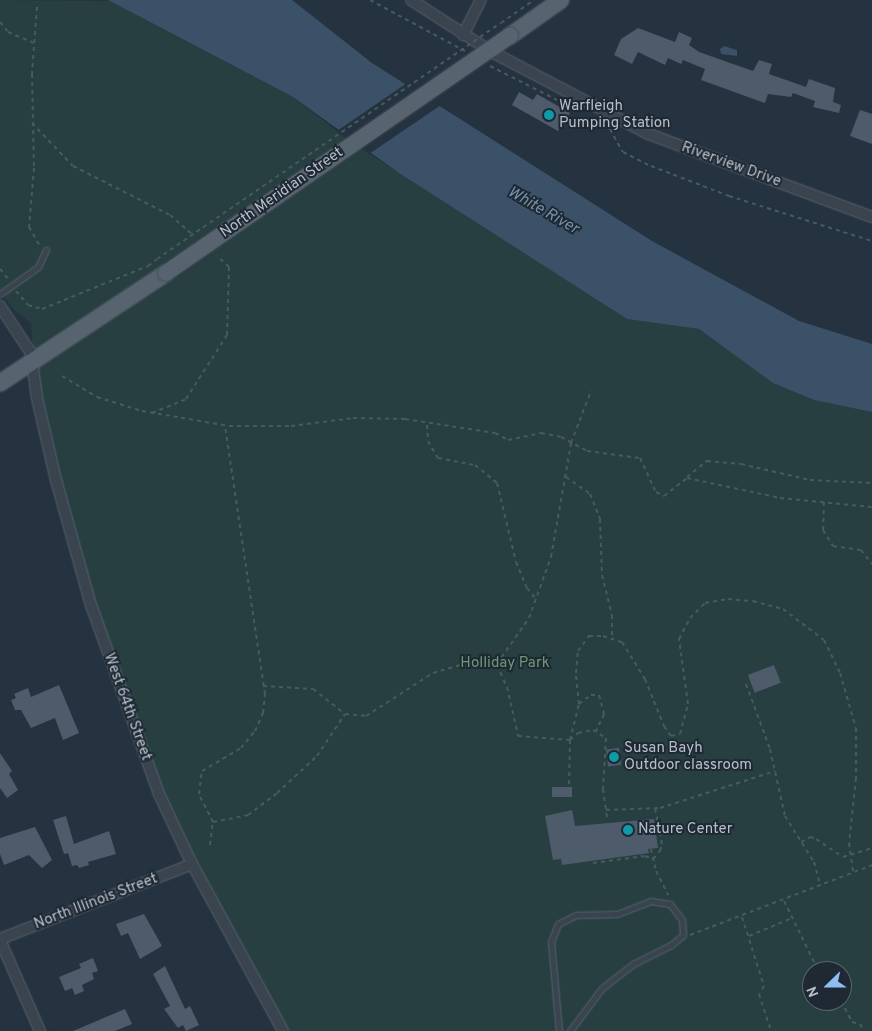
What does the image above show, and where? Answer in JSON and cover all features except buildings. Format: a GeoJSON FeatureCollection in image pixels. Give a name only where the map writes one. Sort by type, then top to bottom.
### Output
{"type":"FeatureCollection","features":[{"type":"Feature","properties":{"kind":"main road","name":"North Meridian Street"},"geometry":{"type":"LineString","coordinates":[[0,383],[166,273],[506,29],[561,0]]}},
{"type":"Feature","properties":{"kind":"street","name":"Riverview Drive"},"geometry":{"type":"LineString","coordinates":[[411,0],[463,34],[646,133],[872,217]]}},
{"type":"Feature","properties":{"kind":"street"},"geometry":{"type":"LineString","coordinates":[[463,34],[482,0]]}},
{"type":"Feature","properties":{"kind":"street"},"geometry":{"type":"LineString","coordinates":[[0,306],[33,361]]}},
{"type":"Feature","properties":{"kind":"street","name":"West 64th Street"},"geometry":{"type":"LineString","coordinates":[[33,361],[36,398],[56,480],[91,605],[156,786],[192,864],[283,1031]]}},
{"type":"Feature","properties":{"kind":"street","name":"North Illinois Street"},"geometry":{"type":"LineString","coordinates":[[0,939],[192,864]]}},
{"type":"Feature","properties":{"kind":"street"},"geometry":{"type":"LineString","coordinates":[[0,939],[40,1031]]}},
{"type":"Feature","properties":{"kind":"lane"},"geometry":{"type":"LineString","coordinates":[[0,294],[11,283],[38,267],[46,250]]}},
{"type":"Feature","properties":{"kind":"lane"},"geometry":{"type":"LineString","coordinates":[[559,1031],[551,942],[558,924],[576,915],[617,914],[651,901],[670,904],[682,920],[683,935],[671,945],[634,964],[602,988],[570,1031]]}},
{"type":"Feature","properties":{"kind":"path"},"geometry":{"type":"LineString","coordinates":[[0,269],[28,305],[42,309],[58,300],[93,290],[148,266],[506,29],[534,0]]}},
{"type":"Feature","properties":{"kind":"path"},"geometry":{"type":"LineString","coordinates":[[37,7],[34,43],[34,168],[29,226],[37,244],[46,250]]}},
{"type":"Feature","properties":{"kind":"path"},"geometry":{"type":"LineString","coordinates":[[0,22],[8,32],[34,43]]}},
{"type":"Feature","properties":{"kind":"path"},"geometry":{"type":"LineString","coordinates":[[62,376],[97,398],[142,411],[225,426],[291,426],[353,418],[405,419],[427,425],[494,433],[508,440],[541,433],[571,443],[587,451],[640,458],[656,492],[664,496],[707,461],[741,464],[810,480],[872,483]]}},
{"type":"Feature","properties":{"kind":"path"},"geometry":{"type":"LineString","coordinates":[[497,665],[529,618],[551,557],[571,443],[591,391]]}},
{"type":"Feature","properties":{"kind":"path"},"geometry":{"type":"LineString","coordinates":[[427,425],[428,441],[438,458],[475,465],[497,483],[516,562],[526,588],[536,599]]}},
{"type":"Feature","properties":{"kind":"path"},"geometry":{"type":"LineString","coordinates":[[210,845],[213,822],[200,794],[202,772],[241,748],[256,731],[263,712],[263,686],[225,426]]}},
{"type":"Feature","properties":{"kind":"path"},"geometry":{"type":"LineString","coordinates":[[565,477],[590,494],[600,519],[602,575],[612,615],[612,639]]}},
{"type":"Feature","properties":{"kind":"path"},"geometry":{"type":"LineString","coordinates":[[686,478],[772,496],[872,507]]}},
{"type":"Feature","properties":{"kind":"path"},"geometry":{"type":"LineString","coordinates":[[824,501],[823,530],[833,546],[861,550],[872,564]]}},
{"type":"Feature","properties":{"kind":"path"},"geometry":{"type":"LineString","coordinates":[[568,784],[570,740],[579,704],[576,672],[578,651],[589,636],[622,642],[645,679],[671,736],[680,734],[688,704],[679,639],[690,618],[705,603],[736,599],[783,609],[824,640],[840,673],[856,728],[856,778],[849,857],[853,872]]}},
{"type":"Feature","properties":{"kind":"path"},"geometry":{"type":"LineString","coordinates":[[263,686],[313,689],[345,714],[366,716],[433,674],[476,660],[497,665]]}},
{"type":"Feature","properties":{"kind":"path"},"geometry":{"type":"LineString","coordinates":[[497,665],[507,687],[518,736],[570,740],[578,733],[596,731],[606,738],[603,789],[607,818]]}},
{"type":"Feature","properties":{"kind":"path"},"geometry":{"type":"LineString","coordinates":[[746,684],[761,718],[785,816],[814,862],[820,885]]}},
{"type":"Feature","properties":{"kind":"path"},"geometry":{"type":"LineString","coordinates":[[579,704],[591,695],[599,694],[604,714],[596,731]]}},
{"type":"Feature","properties":{"kind":"path"},"geometry":{"type":"LineString","coordinates":[[213,822],[248,815],[277,793],[317,756],[345,714]]}},
{"type":"Feature","properties":{"kind":"path"},"geometry":{"type":"LineString","coordinates":[[606,810],[655,809],[775,771]]}},
{"type":"Feature","properties":{"kind":"path"},"geometry":{"type":"LineString","coordinates":[[653,859],[662,844],[655,809]]}},
{"type":"Feature","properties":{"kind":"path"},"geometry":{"type":"LineString","coordinates":[[801,842],[810,836],[838,855],[849,857],[872,848]]}},
{"type":"Feature","properties":{"kind":"path"},"geometry":{"type":"LineString","coordinates":[[652,849],[653,859],[670,899]]}},
{"type":"Feature","properties":{"kind":"path"},"geometry":{"type":"LineString","coordinates":[[593,863],[645,856],[653,859]]}},
{"type":"Feature","properties":{"kind":"path"},"geometry":{"type":"LineString","coordinates":[[683,935],[694,935],[872,865]]}},
{"type":"Feature","properties":{"kind":"path"},"geometry":{"type":"LineString","coordinates":[[784,900],[814,961]]}},
{"type":"Feature","properties":{"kind":"path"},"geometry":{"type":"LineString","coordinates":[[742,917],[764,986],[759,994],[771,1031]]}},
{"type":"Feature","properties":{"kind":"path"},"geometry":{"type":"LineString","coordinates":[[749,936],[792,918]]}},
{"type":"Feature","properties":{"kind":"path"},"geometry":{"type":"LineString","coordinates":[[846,1011],[852,1022],[860,1024],[864,1031]]}},
{"type":"Feature","properties":{"kind":"green space","name":"Holliday Park"},"geometry":{"type":"Polygon","coordinates":[[[0,0],[110,1],[293,97],[351,142],[627,319],[699,329],[773,383],[814,400],[872,412],[872,1031],[283,1031],[192,864],[117,683],[56,480],[33,361],[31,323],[14,310],[0,291],[0,0]]]}},
{"type":"Feature","properties":{"kind":"water","name":"White River"},"geometry":{"type":"Polygon","coordinates":[[[108,0],[292,0],[372,63],[652,241],[799,321],[872,344],[872,412],[814,400],[773,383],[699,329],[627,319],[399,173],[293,97],[108,0]]]}},
{"type":"Feature","properties":{"kind":"water"},"geometry":{"type":"Polygon","coordinates":[[[724,46],[737,50],[737,56],[721,54],[720,49],[724,46]]]}},
{"type":"Feature","properties":{"kind":"pier"},"geometry":{"type":"Polygon","coordinates":[[[407,83],[441,105],[369,154],[337,131],[407,83]]]}},
{"type":"Feature","properties":{"kind":"place","name":"Warfleigh Pumping Station"},"geometry":{"type":"Point","coordinates":[549,115]}},
{"type":"Feature","properties":{"kind":"place","name":"Susan Bayh Outdoor classroom"},"geometry":{"type":"Point","coordinates":[614,757]}},
{"type":"Feature","properties":{"kind":"place","name":"Nature Center"},"geometry":{"type":"Point","coordinates":[628,830]}}]}
